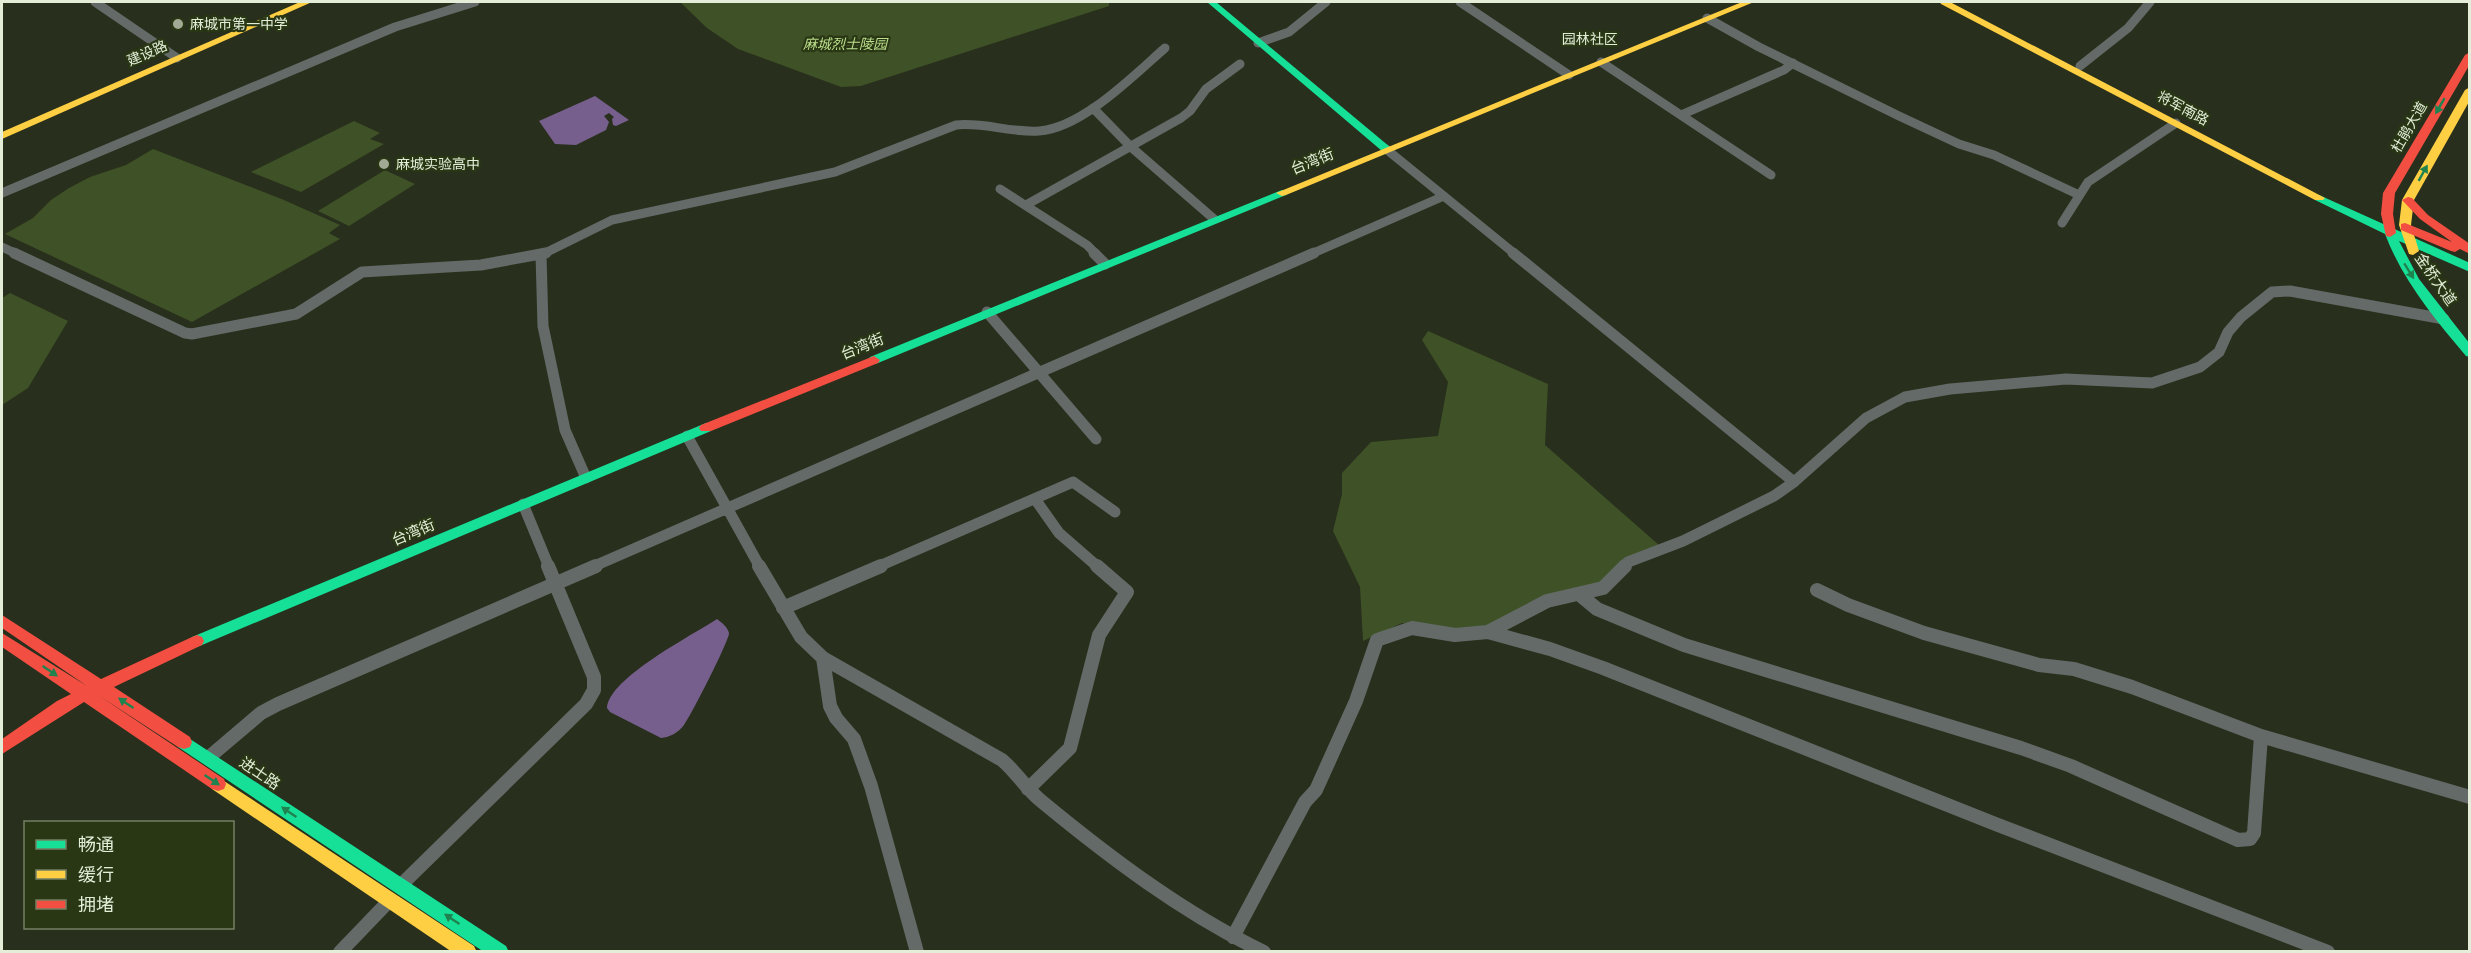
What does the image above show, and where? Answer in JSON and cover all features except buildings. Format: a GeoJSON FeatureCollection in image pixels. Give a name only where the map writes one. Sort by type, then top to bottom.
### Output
{"type":"FeatureCollection","features":[{"type":"Feature","properties":{"kind":"main road","name":"建设路"},"geometry":{"type":"LineString","coordinates":[[2,136],[307,2]]}},
{"type":"Feature","properties":{"kind":"main road"},"geometry":{"type":"LineString","coordinates":[[1211,2],[1386,149]]}},
{"type":"Feature","properties":{"kind":"main road","name":"台湾街"},"geometry":{"type":"LineString","coordinates":[[2,747],[31,725],[84,694],[162,656],[987,312],[1749,2]]}},
{"type":"Feature","properties":{"kind":"main road","name":"将军南路"},"geometry":{"type":"LineString","coordinates":[[1944,2],[2332,205],[2387,225],[2405,227],[2469,255]]}},
{"type":"Feature","properties":{"kind":"main road","name":"将军南路"},"geometry":{"type":"LineString","coordinates":[[1955,2],[2387,225],[2409,241],[2469,268]]}},
{"type":"Feature","properties":{"kind":"main road","name":"杜鹃大道"},"geometry":{"type":"LineString","coordinates":[[2387,225],[2390,193],[2469,55]]}},
{"type":"Feature","properties":{"kind":"main road"},"geometry":{"type":"LineString","coordinates":[[2405,227],[2404,216],[2408,200],[2469,90]]}},
{"type":"Feature","properties":{"kind":"main road"},"geometry":{"type":"LineString","coordinates":[[2408,200],[2424,217],[2469,250]]}},
{"type":"Feature","properties":{"kind":"main road","name":"金桥大道"},"geometry":{"type":"LineString","coordinates":[[2387,225],[2395,248],[2415,281],[2469,353]]}},
{"type":"Feature","properties":{"kind":"main road","name":"金桥大道"},"geometry":{"type":"LineString","coordinates":[[2405,227],[2418,259]]}},
{"type":"Feature","properties":{"kind":"main road","name":"进士路"},"geometry":{"type":"LineString","coordinates":[[2,621],[500,951]]}},
{"type":"Feature","properties":{"kind":"main road"},"geometry":{"type":"LineString","coordinates":[[2,639],[468,951]]}},
{"type":"Feature","properties":{"kind":"street"},"geometry":{"type":"LineString","coordinates":[[95,2],[177,58]]}},
{"type":"Feature","properties":{"kind":"street"},"geometry":{"type":"LineString","coordinates":[[2,193],[395,27],[475,2]]}},
{"type":"Feature","properties":{"kind":"street"},"geometry":{"type":"LineString","coordinates":[[1258,43],[1289,32],[1326,2]]}},
{"type":"Feature","properties":{"kind":"street"},"geometry":{"type":"LineString","coordinates":[[1460,2],[1569,75]]}},
{"type":"Feature","properties":{"kind":"street"},"geometry":{"type":"LineString","coordinates":[[2080,66],[2109,44],[2150,2]]}},
{"type":"Feature","properties":{"kind":"street"},"geometry":{"type":"LineString","coordinates":[[1707,18],[1959,144],[1994,155],[2078,194]]}},
{"type":"Feature","properties":{"kind":"street"},"geometry":{"type":"LineString","coordinates":[[2,247],[191,334],[208,333],[238,324],[273,320],[298,313],[314,305],[349,278],[362,272],[481,265],[541,255],[612,220],[835,172],[956,125],[975,123],[1045,131],[1093,108],[1165,48]]}},
{"type":"Feature","properties":{"kind":"street"},"geometry":{"type":"LineString","coordinates":[[1600,62],[1771,175]]}},
{"type":"Feature","properties":{"kind":"street"},"geometry":{"type":"LineString","coordinates":[[1681,115],[1784,70],[1793,63]]}},
{"type":"Feature","properties":{"kind":"street"},"geometry":{"type":"LineString","coordinates":[[1026,205],[1131,147],[1190,111],[1206,89],[1240,64]]}},
{"type":"Feature","properties":{"kind":"street"},"geometry":{"type":"LineString","coordinates":[[1093,108],[1131,147],[1214,219]]}},
{"type":"Feature","properties":{"kind":"street"},"geometry":{"type":"LineString","coordinates":[[2062,223],[2074,206],[2078,194],[2088,182],[2176,123]]}},
{"type":"Feature","properties":{"kind":"street"},"geometry":{"type":"LineString","coordinates":[[1386,149],[1794,482]]}},
{"type":"Feature","properties":{"kind":"street"},"geometry":{"type":"LineString","coordinates":[[1000,189],[1087,245],[1105,264]]}},
{"type":"Feature","properties":{"kind":"street"},"geometry":{"type":"LineString","coordinates":[[208,758],[261,713],[278,704],[1444,196]]}},
{"type":"Feature","properties":{"kind":"street"},"geometry":{"type":"LineString","coordinates":[[2450,236],[2469,244]]}},
{"type":"Feature","properties":{"kind":"street"},"geometry":{"type":"LineString","coordinates":[[541,255],[543,326],[565,430],[586,478]]}},
{"type":"Feature","properties":{"kind":"street"},"geometry":{"type":"LineString","coordinates":[[1488,632],[1547,601],[1604,588],[1628,562],[1683,541],[1774,496],[1794,482],[1866,418],[1905,397],[1950,389],[2066,379],[2152,383],[2200,367],[2219,352],[2228,332],[2241,317],[2268,295],[2278,291],[2290,291],[2444,319]]}},
{"type":"Feature","properties":{"kind":"street"},"geometry":{"type":"LineString","coordinates":[[987,312],[1096,439]]}},
{"type":"Feature","properties":{"kind":"street"},"geometry":{"type":"LineString","coordinates":[[687,436],[783,608],[801,637],[824,658],[1002,760],[1013,769],[1028,789],[1143,880],[1233,937],[1264,951]]}},
{"type":"Feature","properties":{"kind":"street"},"geometry":{"type":"LineString","coordinates":[[783,608],[1073,482],[1115,512]]}},
{"type":"Feature","properties":{"kind":"street"},"geometry":{"type":"LineString","coordinates":[[1028,789],[1070,748],[1099,635],[1127,592],[1059,533],[1035,499]]}},
{"type":"Feature","properties":{"kind":"street"},"geometry":{"type":"LineString","coordinates":[[400,886],[590,699],[594,690],[594,677],[523,504]]}},
{"type":"Feature","properties":{"kind":"street"},"geometry":{"type":"LineString","coordinates":[[1816,590],[1924,633],[2039,665],[2084,672],[2132,687],[2261,736],[2469,797]]}},
{"type":"Feature","properties":{"kind":"street"},"geometry":{"type":"LineString","coordinates":[[1579,594],[1597,609],[1684,645],[2021,748],[2071,766],[2238,840],[2250,838],[2254,833],[2261,736]]}},
{"type":"Feature","properties":{"kind":"street"},"geometry":{"type":"LineString","coordinates":[[1233,937],[1305,802],[1316,790],[1356,701],[1377,640],[1412,628],[1455,635],[1488,632],[1550,649],[1998,825],[2328,951]]}},
{"type":"Feature","properties":{"kind":"street"},"geometry":{"type":"LineString","coordinates":[[824,658],[830,706],[854,738],[868,776],[916,951]]}},
{"type":"Feature","properties":{"kind":"street"},"geometry":{"type":"LineString","coordinates":[[340,951],[390,900]]}},
{"type":"Feature","properties":{"kind":"green space","name":"麻城烈士陵园"},"geometry":{"type":"Polygon","coordinates":[[[680,2],[1109,2],[1109,6],[861,86],[841,87],[738,49],[707,28],[680,2]]]}},
{"type":"Feature","properties":{"kind":"green space"},"geometry":{"type":"Polygon","coordinates":[[[354,121],[380,133],[370,139],[384,144],[301,192],[251,172],[354,121]]]}},
{"type":"Feature","properties":{"kind":"green space"},"geometry":{"type":"Polygon","coordinates":[[[153,149],[284,200],[340,225],[329,233],[340,239],[192,322],[5,234],[33,218],[51,200],[69,188],[90,177],[126,165],[153,149]]]}},
{"type":"Feature","properties":{"kind":"green space"},"geometry":{"type":"Polygon","coordinates":[[[385,170],[415,184],[349,226],[318,211],[385,170]]]}},
{"type":"Feature","properties":{"kind":"green space"},"geometry":{"type":"Polygon","coordinates":[[[10,293],[68,321],[28,388],[2,405],[2,298],[10,293]]]}},
{"type":"Feature","properties":{"kind":"green space"},"geometry":{"type":"Polygon","coordinates":[[[1428,331],[1548,384],[1545,445],[1659,545],[1604,583],[1487,628],[1466,632],[1402,623],[1363,641],[1360,587],[1333,531],[1342,494],[1342,473],[1371,442],[1438,436],[1448,382],[1422,340],[1428,331]]]}},
{"type":"Feature","properties":{"kind":"shaded area"},"geometry":{"type":"Polygon","coordinates":[[[595,96],[629,120],[616,126],[613,125],[614,117],[609,113],[604,116],[609,122],[606,130],[576,145],[555,144],[539,121],[595,96]]]}},
{"type":"Feature","properties":{"kind":"shaded area"},"geometry":{"type":"Polygon","coordinates":[[[717,619],[727,628],[728,638],[694,708],[679,730],[671,736],[661,738],[610,712],[607,708],[611,696],[621,684],[653,659],[717,619]]]}},
{"type":"Feature","properties":{"kind":"traffic: fast"},"geometry":{"type":"LineString","coordinates":[[1211,2],[1386,149]]}},
{"type":"Feature","properties":{"kind":"traffic: fast"},"geometry":{"type":"LineString","coordinates":[[874,360],[1282,193]]}},
{"type":"Feature","properties":{"kind":"traffic: fast"},"geometry":{"type":"LineString","coordinates":[[2319,198],[2409,241]]}},
{"type":"Feature","properties":{"kind":"traffic: fast"},"geometry":{"type":"LineString","coordinates":[[2390,233],[2414,281],[2435,311],[2470,353]]}},
{"type":"Feature","properties":{"kind":"traffic: fast"},"geometry":{"type":"LineString","coordinates":[[2409,241],[2470,268]]}},
{"type":"Feature","properties":{"kind":"traffic: fast"},"geometry":{"type":"LineString","coordinates":[[197,641],[706,428]]}},
{"type":"Feature","properties":{"kind":"traffic: fast"},"geometry":{"type":"LineString","coordinates":[[184,742],[500,952]]}},
{"type":"Feature","properties":{"kind":"traffic: slow"},"geometry":{"type":"LineString","coordinates":[[2,136],[307,2]]}},
{"type":"Feature","properties":{"kind":"traffic: slow"},"geometry":{"type":"LineString","coordinates":[[1282,193],[1749,2]]}},
{"type":"Feature","properties":{"kind":"traffic: slow"},"geometry":{"type":"LineString","coordinates":[[1944,2],[2319,198]]}},
{"type":"Feature","properties":{"kind":"traffic: slow"},"geometry":{"type":"LineString","coordinates":[[2413,251],[2405,225],[2408,200],[2470,90]]}},
{"type":"Feature","properties":{"kind":"traffic: slow"},"geometry":{"type":"LineString","coordinates":[[218,784],[468,952]]}},
{"type":"Feature","properties":{"kind":"traffic: jam"},"geometry":{"type":"LineString","coordinates":[[2390,233],[2387,214],[2389,193],[2470,55]]}},
{"type":"Feature","properties":{"kind":"traffic: jam"},"geometry":{"type":"LineString","coordinates":[[2408,200],[2424,217],[2470,250]]}},
{"type":"Feature","properties":{"kind":"traffic: jam"},"geometry":{"type":"LineString","coordinates":[[2405,227],[2455,248]]}},
{"type":"Feature","properties":{"kind":"traffic: jam"},"geometry":{"type":"LineString","coordinates":[[706,428],[874,360]]}},
{"type":"Feature","properties":{"kind":"traffic: jam"},"geometry":{"type":"LineString","coordinates":[[2,621],[184,742]]}},
{"type":"Feature","properties":{"kind":"traffic: jam"},"geometry":{"type":"LineString","coordinates":[[2,639],[218,784]]}},
{"type":"Feature","properties":{"kind":"traffic: jam"},"geometry":{"type":"LineString","coordinates":[[2,747],[62,706],[197,641]]}},
{"type":"Feature","properties":{"kind":"place","name":"麻城市第一中学"},"geometry":{"type":"Point","coordinates":[178,24]}},
{"type":"Feature","properties":{"kind":"place","name":"麻城实验高中"},"geometry":{"type":"Point","coordinates":[384,164]}},
{"type":"Feature","properties":{"kind":"district","name":"园林社区"},"geometry":{"type":"Point","coordinates":[1590,39]}}]}
